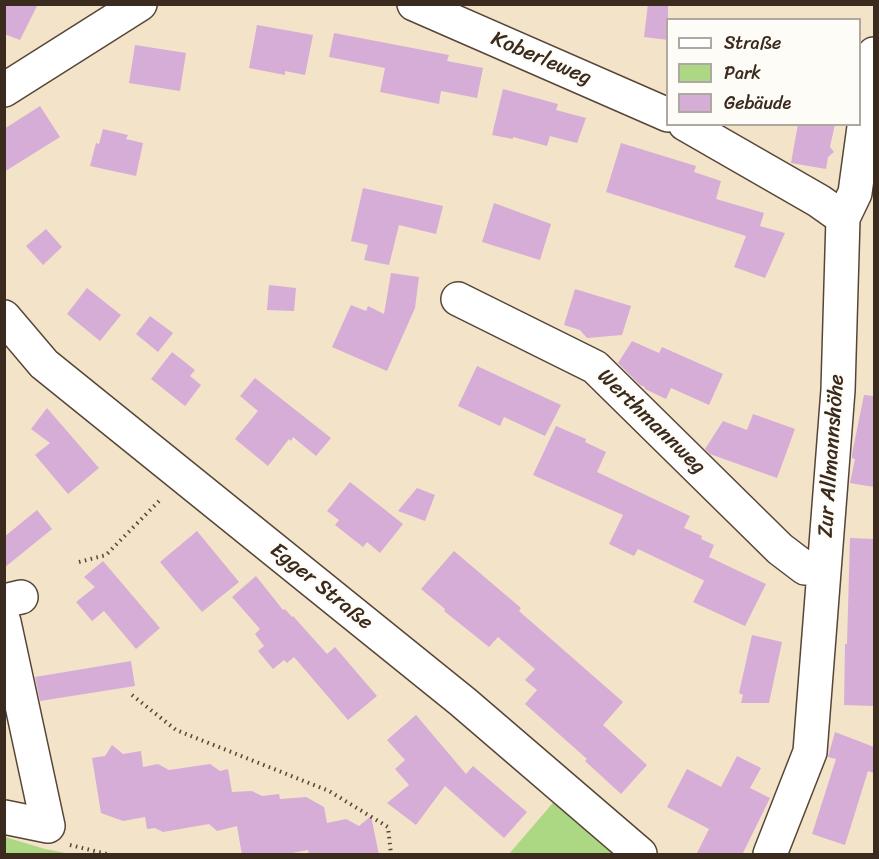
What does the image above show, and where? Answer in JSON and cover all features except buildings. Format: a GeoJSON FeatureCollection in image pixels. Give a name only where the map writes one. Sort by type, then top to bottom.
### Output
{"type":"FeatureCollection","features":[{"type":"Feature","properties":{"kind":"street"},"geometry":{"type":"LineString","coordinates":[[4,90],[140,4]]}},
{"type":"Feature","properties":{"kind":"street","name":"Koberleweg"},"geometry":{"type":"LineString","coordinates":[[414,4],[666,114]]}},
{"type":"Feature","properties":{"kind":"street","name":"Zur Allmannshöhe"},"geometry":{"type":"LineString","coordinates":[[770,855],[810,752],[838,390],[874,54]]}},
{"type":"Feature","properties":{"kind":"street"},"geometry":{"type":"LineString","coordinates":[[688,126],[819,201],[858,203]]}},
{"type":"Feature","properties":{"kind":"street","name":"Werthmannweg"},"geometry":{"type":"LineString","coordinates":[[458,299],[595,367],[780,549],[805,568],[823,569]]}},
{"type":"Feature","properties":{"kind":"street","name":"Egger Straße"},"geometry":{"type":"LineString","coordinates":[[4,317],[44,364],[463,702],[640,855]]}},
{"type":"Feature","properties":{"kind":"street"},"geometry":{"type":"LineString","coordinates":[[10,606],[56,835]]}},
{"type":"Feature","properties":{"kind":"street"},"geometry":{"type":"LineString","coordinates":[[4,817],[56,835]]}},
{"type":"Feature","properties":{"kind":"path"},"geometry":{"type":"LineString","coordinates":[[79,562],[106,555],[183,476]]}},
{"type":"Feature","properties":{"kind":"path"},"geometry":{"type":"LineString","coordinates":[[132,695],[176,730],[329,791],[388,827],[392,855]]}},
{"type":"Feature","properties":{"kind":"path"},"geometry":{"type":"LineString","coordinates":[[56,835],[107,855]]}},
{"type":"Feature","properties":{"kind":"green space"},"geometry":{"type":"Polygon","coordinates":[[[564,790],[640,854],[509,854],[564,790]]]}},
{"type":"Feature","properties":{"kind":"green space"},"geometry":{"type":"Polygon","coordinates":[[[5,837],[45,849],[71,854],[5,854],[5,837]]]}}]}
